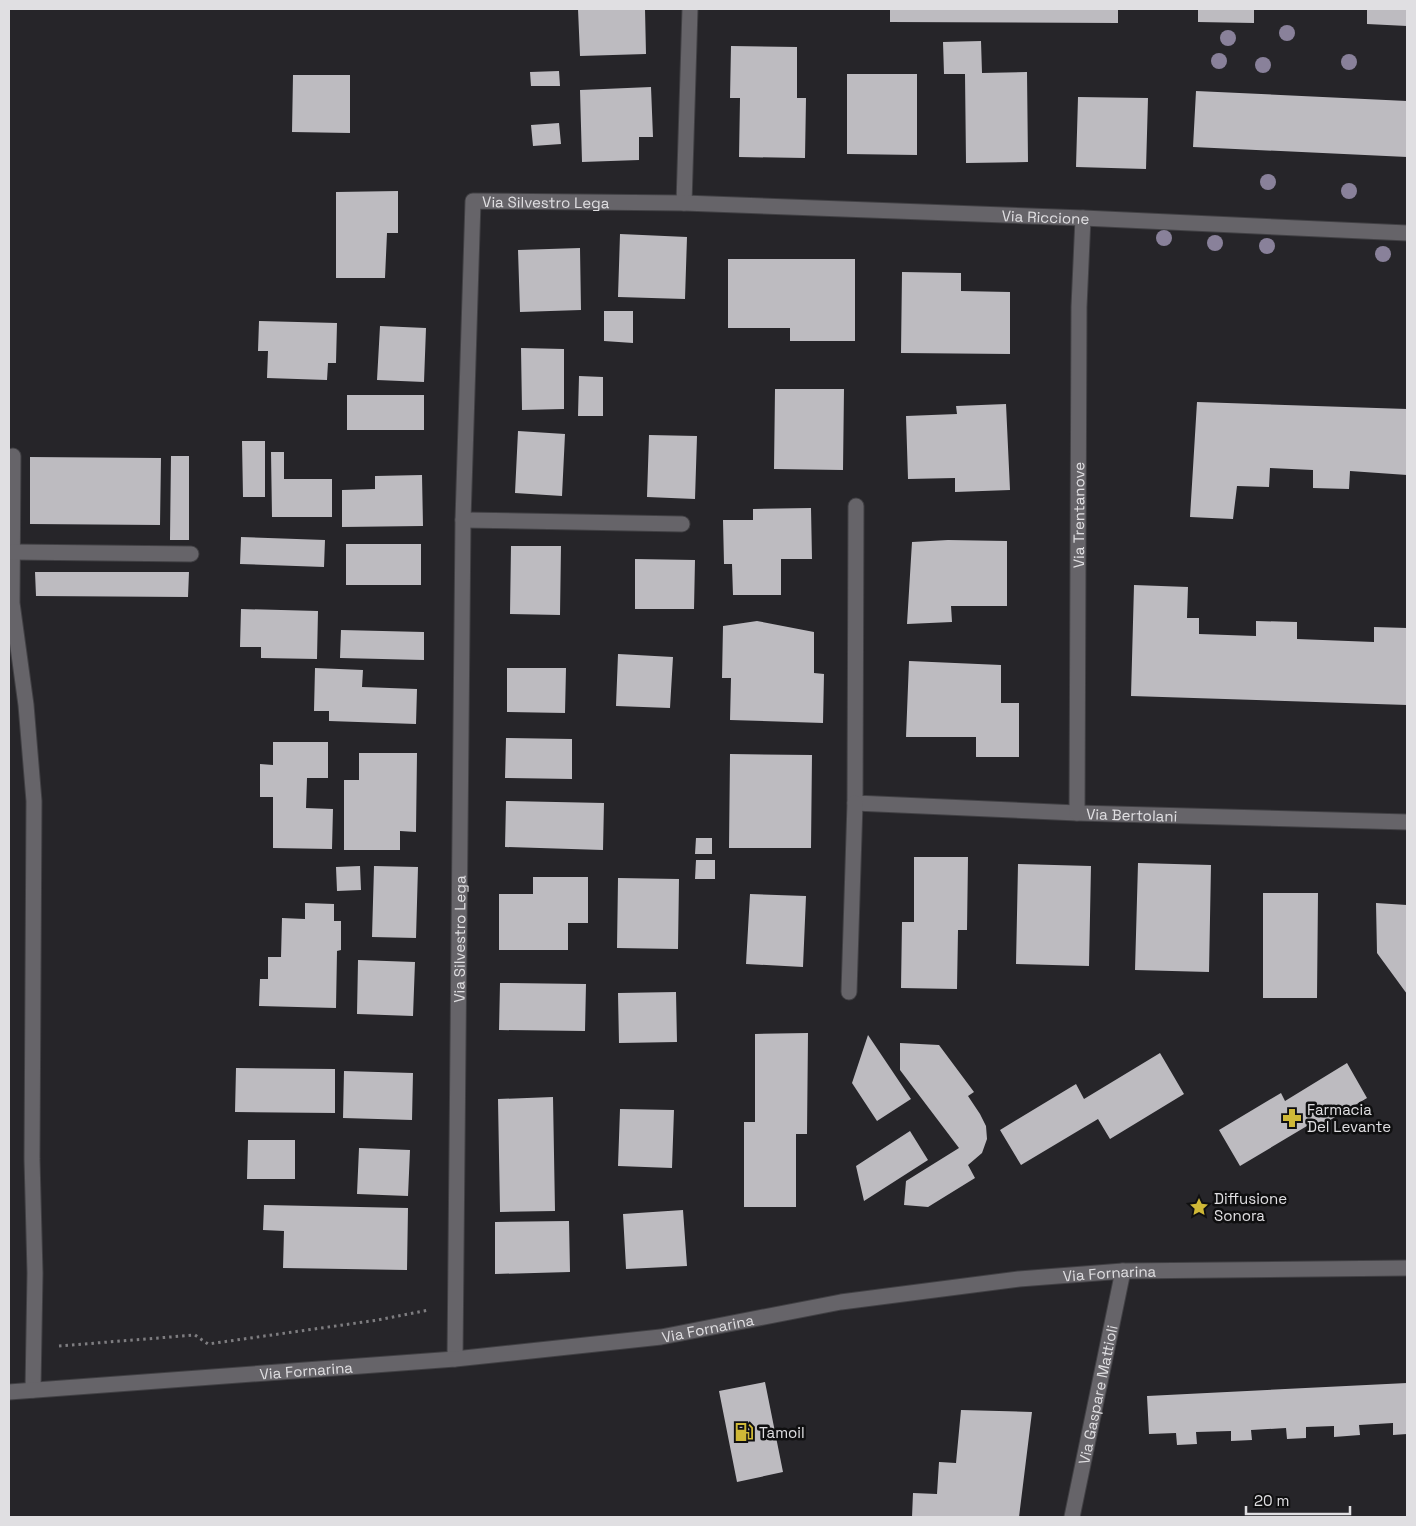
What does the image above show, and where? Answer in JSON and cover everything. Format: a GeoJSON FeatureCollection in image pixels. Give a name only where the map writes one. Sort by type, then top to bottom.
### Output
{"type":"FeatureCollection","features":[{"type":"Feature","properties":{"kind":"street"},"geometry":{"type":"LineString","coordinates":[[684,203],[690,9]]}},
{"type":"Feature","properties":{"kind":"street","name":"Via Silvestro Lega"},"geometry":{"type":"LineString","coordinates":[[455,1359],[463,520],[473,201],[684,203]]}},
{"type":"Feature","properties":{"kind":"street","name":"Via Riccione"},"geometry":{"type":"LineString","coordinates":[[684,203],[1083,218],[1407,233]]}},
{"type":"Feature","properties":{"kind":"street","name":"Via Trentanove"},"geometry":{"type":"LineString","coordinates":[[1077,813],[1079,307],[1083,218]]}},
{"type":"Feature","properties":{"kind":"street"},"geometry":{"type":"LineString","coordinates":[[13,456],[12,603],[26,705],[34,801],[33,1390]]}},
{"type":"Feature","properties":{"kind":"street"},"geometry":{"type":"LineString","coordinates":[[850,992],[855,803],[856,506]]}},
{"type":"Feature","properties":{"kind":"street"},"geometry":{"type":"LineString","coordinates":[[463,520],[682,524]]}},
{"type":"Feature","properties":{"kind":"street"},"geometry":{"type":"LineString","coordinates":[[13,552],[191,554]]}},
{"type":"Feature","properties":{"kind":"street","name":"Via Bertolani"},"geometry":{"type":"LineString","coordinates":[[855,803],[1077,813],[1407,822]]}},
{"type":"Feature","properties":{"kind":"street","name":"Via Fornarina"},"geometry":{"type":"LineString","coordinates":[[9,1392],[455,1359],[661,1337],[841,1302],[1020,1279],[1123,1271],[1407,1268]]}},
{"type":"Feature","properties":{"kind":"street","name":"Via Gaspare Mattioli"},"geometry":{"type":"LineString","coordinates":[[1072,1517],[1123,1271]]}},
{"type":"Feature","properties":{"kind":"path"},"geometry":{"type":"LineString","coordinates":[[53,1347],[195,1335],[208,1344],[378,1320],[429,1310]]}},
{"type":"Feature","properties":{"kind":"building"},"geometry":{"type":"Polygon","coordinates":[[[578,9],[645,9],[646,54],[580,56],[578,9]]]}},
{"type":"Feature","properties":{"kind":"building"},"geometry":{"type":"Polygon","coordinates":[[[890,9],[1118,9],[1118,23],[890,22],[890,9]]]}},
{"type":"Feature","properties":{"kind":"building"},"geometry":{"type":"Polygon","coordinates":[[[1198,9],[1254,9],[1254,23],[1198,22],[1198,9]]]}},
{"type":"Feature","properties":{"kind":"building"},"geometry":{"type":"Polygon","coordinates":[[[1367,9],[1407,9],[1407,26],[1367,24],[1367,9]]]}},
{"type":"Feature","properties":{"kind":"building"},"geometry":{"type":"Polygon","coordinates":[[[981,41],[982,73],[1027,72],[1028,162],[966,163],[965,74],[944,74],[943,42],[981,41]]]}},
{"type":"Feature","properties":{"kind":"building"},"geometry":{"type":"Polygon","coordinates":[[[731,46],[797,47],[797,98],[806,98],[805,158],[739,157],[740,98],[730,98],[731,46]]]}},
{"type":"Feature","properties":{"kind":"building"},"geometry":{"type":"Polygon","coordinates":[[[559,71],[560,86],[531,86],[530,72],[559,71]]]}},
{"type":"Feature","properties":{"kind":"building"},"geometry":{"type":"Polygon","coordinates":[[[847,74],[917,74],[917,155],[847,154],[847,74]]]}},
{"type":"Feature","properties":{"kind":"building"},"geometry":{"type":"Polygon","coordinates":[[[293,75],[350,75],[350,133],[292,132],[293,75]]]}},
{"type":"Feature","properties":{"kind":"building"},"geometry":{"type":"Polygon","coordinates":[[[651,87],[653,137],[639,137],[639,160],[582,162],[580,90],[651,87]]]}},
{"type":"Feature","properties":{"kind":"building"},"geometry":{"type":"Polygon","coordinates":[[[1196,91],[1407,101],[1407,157],[1193,147],[1196,91]]]}},
{"type":"Feature","properties":{"kind":"building"},"geometry":{"type":"Polygon","coordinates":[[[1078,97],[1148,98],[1146,169],[1076,167],[1078,97]]]}},
{"type":"Feature","properties":{"kind":"building"},"geometry":{"type":"Polygon","coordinates":[[[559,123],[561,144],[533,146],[531,125],[559,123]]]}},
{"type":"Feature","properties":{"kind":"building"},"geometry":{"type":"Polygon","coordinates":[[[398,191],[398,233],[387,233],[385,278],[336,278],[336,192],[398,191]]]}},
{"type":"Feature","properties":{"kind":"building"},"geometry":{"type":"Polygon","coordinates":[[[620,234],[687,237],[685,299],[618,297],[620,234]]]}},
{"type":"Feature","properties":{"kind":"building"},"geometry":{"type":"Polygon","coordinates":[[[580,248],[581,310],[520,312],[518,250],[580,248]]]}},
{"type":"Feature","properties":{"kind":"building"},"geometry":{"type":"Polygon","coordinates":[[[728,259],[855,259],[855,341],[790,341],[790,328],[728,328],[728,259]]]}},
{"type":"Feature","properties":{"kind":"building"},"geometry":{"type":"Polygon","coordinates":[[[902,272],[961,273],[961,291],[1010,292],[1010,354],[901,353],[902,272]]]}},
{"type":"Feature","properties":{"kind":"building"},"geometry":{"type":"Polygon","coordinates":[[[604,311],[633,311],[633,343],[604,341],[604,311]]]}},
{"type":"Feature","properties":{"kind":"building"},"geometry":{"type":"Polygon","coordinates":[[[259,321],[337,323],[336,363],[328,363],[327,380],[267,378],[268,351],[258,351],[259,321]]]}},
{"type":"Feature","properties":{"kind":"building"},"geometry":{"type":"Polygon","coordinates":[[[380,326],[426,328],[424,382],[377,380],[380,326]]]}},
{"type":"Feature","properties":{"kind":"building"},"geometry":{"type":"Polygon","coordinates":[[[521,348],[564,349],[564,409],[522,410],[521,348]]]}},
{"type":"Feature","properties":{"kind":"building"},"geometry":{"type":"Polygon","coordinates":[[[579,376],[603,377],[603,416],[578,416],[579,376]]]}},
{"type":"Feature","properties":{"kind":"building"},"geometry":{"type":"Polygon","coordinates":[[[775,389],[844,389],[843,470],[774,469],[775,389]]]}},
{"type":"Feature","properties":{"kind":"building"},"geometry":{"type":"Polygon","coordinates":[[[347,395],[424,395],[424,430],[347,430],[347,395]]]}},
{"type":"Feature","properties":{"kind":"building"},"geometry":{"type":"Polygon","coordinates":[[[1197,402],[1407,409],[1407,475],[1350,471],[1349,489],[1313,488],[1313,470],[1270,468],[1269,487],[1237,486],[1233,519],[1190,517],[1197,402]]]}},
{"type":"Feature","properties":{"kind":"building"},"geometry":{"type":"Polygon","coordinates":[[[1006,404],[1010,490],[955,492],[955,478],[908,479],[906,416],[957,414],[956,406],[1006,404]]]}},
{"type":"Feature","properties":{"kind":"building"},"geometry":{"type":"Polygon","coordinates":[[[518,431],[565,434],[562,496],[515,493],[518,431]]]}},
{"type":"Feature","properties":{"kind":"building"},"geometry":{"type":"Polygon","coordinates":[[[649,435],[697,436],[695,499],[647,497],[649,435]]]}},
{"type":"Feature","properties":{"kind":"building"},"geometry":{"type":"Polygon","coordinates":[[[242,441],[265,441],[265,497],[243,497],[242,441]]]}},
{"type":"Feature","properties":{"kind":"building"},"geometry":{"type":"Polygon","coordinates":[[[271,452],[284,452],[284,479],[332,479],[332,517],[272,517],[271,452]]]}},
{"type":"Feature","properties":{"kind":"building"},"geometry":{"type":"Polygon","coordinates":[[[171,456],[189,456],[189,540],[170,540],[171,456]]]}},
{"type":"Feature","properties":{"kind":"building"},"geometry":{"type":"Polygon","coordinates":[[[30,457],[161,458],[160,525],[30,524],[30,457]]]}},
{"type":"Feature","properties":{"kind":"building"},"geometry":{"type":"Polygon","coordinates":[[[422,475],[423,526],[342,527],[342,490],[375,489],[375,476],[422,475]]]}},
{"type":"Feature","properties":{"kind":"building"},"geometry":{"type":"Polygon","coordinates":[[[811,508],[812,559],[781,559],[781,595],[733,595],[732,564],[724,564],[723,520],[753,520],[753,509],[811,508]]]}},
{"type":"Feature","properties":{"kind":"building"},"geometry":{"type":"Polygon","coordinates":[[[241,537],[325,540],[324,567],[240,564],[241,537]]]}},
{"type":"Feature","properties":{"kind":"building"},"geometry":{"type":"Polygon","coordinates":[[[948,540],[1007,541],[1007,606],[951,606],[952,622],[907,624],[912,542],[948,540]]]}},
{"type":"Feature","properties":{"kind":"building"},"geometry":{"type":"Polygon","coordinates":[[[346,544],[421,544],[421,585],[346,585],[346,544]]]}},
{"type":"Feature","properties":{"kind":"building"},"geometry":{"type":"Polygon","coordinates":[[[511,546],[561,546],[560,615],[510,614],[511,546]]]}},
{"type":"Feature","properties":{"kind":"building"},"geometry":{"type":"Polygon","coordinates":[[[635,559],[695,560],[694,609],[635,609],[635,559]]]}},
{"type":"Feature","properties":{"kind":"building"},"geometry":{"type":"Polygon","coordinates":[[[35,572],[189,572],[188,597],[36,596],[35,572]]]}},
{"type":"Feature","properties":{"kind":"building"},"geometry":{"type":"Polygon","coordinates":[[[1134,585],[1188,587],[1187,618],[1199,618],[1199,634],[1256,636],[1256,621],[1297,622],[1297,639],[1374,642],[1374,627],[1407,628],[1407,705],[1131,696],[1134,585]]]}},
{"type":"Feature","properties":{"kind":"building"},"geometry":{"type":"Polygon","coordinates":[[[241,609],[318,611],[317,659],[261,658],[261,647],[240,647],[241,609]]]}},
{"type":"Feature","properties":{"kind":"building"},"geometry":{"type":"Polygon","coordinates":[[[757,621],[814,632],[814,673],[824,674],[823,723],[730,720],[731,678],[722,678],[723,626],[757,621]]]}},
{"type":"Feature","properties":{"kind":"building"},"geometry":{"type":"Polygon","coordinates":[[[341,630],[424,632],[424,660],[340,658],[341,630]]]}},
{"type":"Feature","properties":{"kind":"building"},"geometry":{"type":"Polygon","coordinates":[[[618,654],[673,657],[670,708],[616,706],[618,654]]]}},
{"type":"Feature","properties":{"kind":"building"},"geometry":{"type":"Polygon","coordinates":[[[909,661],[1001,665],[1001,703],[1019,703],[1019,757],[976,757],[976,737],[906,737],[909,661]]]}},
{"type":"Feature","properties":{"kind":"building"},"geometry":{"type":"Polygon","coordinates":[[[315,668],[363,670],[362,687],[417,689],[416,724],[329,721],[329,711],[314,711],[315,668]]]}},
{"type":"Feature","properties":{"kind":"building"},"geometry":{"type":"Polygon","coordinates":[[[507,668],[566,668],[565,713],[507,712],[507,668]]]}},
{"type":"Feature","properties":{"kind":"building"},"geometry":{"type":"Polygon","coordinates":[[[506,738],[572,739],[572,779],[505,778],[506,738]]]}},
{"type":"Feature","properties":{"kind":"building"},"geometry":{"type":"Polygon","coordinates":[[[273,742],[328,742],[328,778],[307,778],[306,808],[333,809],[332,849],[273,848],[273,797],[260,797],[260,764],[273,765],[273,742]]]}},
{"type":"Feature","properties":{"kind":"building"},"geometry":{"type":"Polygon","coordinates":[[[359,753],[417,753],[416,832],[400,831],[400,850],[344,850],[344,780],[359,780],[359,753]]]}},
{"type":"Feature","properties":{"kind":"building"},"geometry":{"type":"Polygon","coordinates":[[[730,754],[812,755],[811,848],[729,848],[730,754]]]}},
{"type":"Feature","properties":{"kind":"building"},"geometry":{"type":"Polygon","coordinates":[[[506,801],[604,803],[603,850],[505,847],[506,801]]]}},
{"type":"Feature","properties":{"kind":"building"},"geometry":{"type":"Polygon","coordinates":[[[696,838],[712,838],[712,854],[695,854],[696,838]]]}},
{"type":"Feature","properties":{"kind":"building"},"geometry":{"type":"Polygon","coordinates":[[[914,857],[968,857],[967,930],[958,930],[957,989],[901,988],[902,922],[914,922],[914,857]]]}},
{"type":"Feature","properties":{"kind":"building"},"geometry":{"type":"Polygon","coordinates":[[[696,860],[715,860],[715,879],[695,879],[696,860]]]}},
{"type":"Feature","properties":{"kind":"building"},"geometry":{"type":"Polygon","coordinates":[[[1138,863],[1211,865],[1209,972],[1135,970],[1138,863]]]}},
{"type":"Feature","properties":{"kind":"building"},"geometry":{"type":"Polygon","coordinates":[[[1018,864],[1091,866],[1089,966],[1016,964],[1018,864]]]}},
{"type":"Feature","properties":{"kind":"building"},"geometry":{"type":"Polygon","coordinates":[[[360,866],[361,890],[337,891],[336,867],[360,866]]]}},
{"type":"Feature","properties":{"kind":"building"},"geometry":{"type":"Polygon","coordinates":[[[374,866],[418,867],[416,938],[372,937],[374,866]]]}},
{"type":"Feature","properties":{"kind":"building"},"geometry":{"type":"Polygon","coordinates":[[[533,877],[588,877],[588,923],[568,923],[568,950],[499,950],[499,894],[533,894],[533,877]]]}},
{"type":"Feature","properties":{"kind":"building"},"geometry":{"type":"Polygon","coordinates":[[[618,878],[679,879],[678,949],[617,948],[618,878]]]}},
{"type":"Feature","properties":{"kind":"building"},"geometry":{"type":"Polygon","coordinates":[[[1263,893],[1318,893],[1317,998],[1263,998],[1263,893]]]}},
{"type":"Feature","properties":{"kind":"building"},"geometry":{"type":"Polygon","coordinates":[[[750,894],[806,896],[803,967],[746,964],[750,894]]]}},
{"type":"Feature","properties":{"kind":"building"},"geometry":{"type":"Polygon","coordinates":[[[305,903],[334,904],[334,921],[341,921],[341,950],[337,951],[336,1008],[259,1006],[260,979],[268,979],[268,957],[281,957],[282,918],[305,919],[305,903]]]}},
{"type":"Feature","properties":{"kind":"building"},"geometry":{"type":"Polygon","coordinates":[[[1376,903],[1407,905],[1407,994],[1377,953],[1376,903]]]}},
{"type":"Feature","properties":{"kind":"building"},"geometry":{"type":"Polygon","coordinates":[[[358,960],[415,962],[413,1016],[357,1014],[358,960]]]}},
{"type":"Feature","properties":{"kind":"building"},"geometry":{"type":"Polygon","coordinates":[[[500,983],[586,984],[585,1031],[499,1030],[500,983]]]}},
{"type":"Feature","properties":{"kind":"building"},"geometry":{"type":"Polygon","coordinates":[[[676,992],[677,1042],[619,1043],[618,993],[676,992]]]}},
{"type":"Feature","properties":{"kind":"building"},"geometry":{"type":"Polygon","coordinates":[[[808,1033],[807,1134],[796,1134],[796,1207],[744,1207],[744,1122],[755,1122],[755,1034],[808,1033]]]}},
{"type":"Feature","properties":{"kind":"building"},"geometry":{"type":"Polygon","coordinates":[[[868,1035],[911,1099],[877,1121],[852,1083],[868,1035]]]}},
{"type":"Feature","properties":{"kind":"building"},"geometry":{"type":"Polygon","coordinates":[[[900,1043],[939,1045],[974,1092],[968,1096],[986,1126],[987,1139],[982,1153],[968,1165],[975,1178],[928,1207],[904,1205],[906,1181],[959,1148],[900,1070],[900,1043]]]}},
{"type":"Feature","properties":{"kind":"building"},"geometry":{"type":"Polygon","coordinates":[[[1160,1053],[1184,1094],[1110,1139],[1098,1119],[1021,1165],[1000,1130],[1076,1084],[1084,1099],[1160,1053]]]}},
{"type":"Feature","properties":{"kind":"building"},"geometry":{"type":"Polygon","coordinates":[[[1347,1063],[1367,1098],[1315,1129],[1312,1123],[1240,1166],[1219,1130],[1281,1093],[1285,1101],[1347,1063]]]}},
{"type":"Feature","properties":{"kind":"building"},"geometry":{"type":"Polygon","coordinates":[[[236,1068],[335,1069],[335,1113],[235,1112],[236,1068]]]}},
{"type":"Feature","properties":{"kind":"building"},"geometry":{"type":"Polygon","coordinates":[[[344,1071],[413,1073],[412,1120],[343,1118],[344,1071]]]}},
{"type":"Feature","properties":{"kind":"building"},"geometry":{"type":"Polygon","coordinates":[[[553,1097],[555,1211],[500,1212],[498,1099],[553,1097]]]}},
{"type":"Feature","properties":{"kind":"building"},"geometry":{"type":"Polygon","coordinates":[[[620,1109],[674,1110],[672,1168],[618,1166],[620,1109]]]}},
{"type":"Feature","properties":{"kind":"building"},"geometry":{"type":"Polygon","coordinates":[[[910,1131],[928,1160],[864,1201],[856,1166],[910,1131]]]}},
{"type":"Feature","properties":{"kind":"building"},"geometry":{"type":"Polygon","coordinates":[[[248,1140],[295,1140],[295,1179],[247,1179],[248,1140]]]}},
{"type":"Feature","properties":{"kind":"building"},"geometry":{"type":"Polygon","coordinates":[[[359,1148],[410,1150],[408,1196],[357,1194],[359,1148]]]}},
{"type":"Feature","properties":{"kind":"building"},"geometry":{"type":"Polygon","coordinates":[[[264,1205],[408,1208],[407,1270],[283,1268],[284,1231],[263,1230],[264,1205]]]}},
{"type":"Feature","properties":{"kind":"building"},"geometry":{"type":"Polygon","coordinates":[[[683,1210],[687,1266],[626,1269],[623,1214],[683,1210]]]}},
{"type":"Feature","properties":{"kind":"building"},"geometry":{"type":"Polygon","coordinates":[[[569,1221],[570,1272],[495,1274],[495,1222],[569,1221]]]}},
{"type":"Feature","properties":{"kind":"building"},"geometry":{"type":"Polygon","coordinates":[[[765,1382],[783,1472],[737,1482],[719,1391],[765,1382]]]}},
{"type":"Feature","properties":{"kind":"building"},"geometry":{"type":"Polygon","coordinates":[[[1407,1383],[1407,1434],[1393,1435],[1393,1423],[1359,1425],[1360,1435],[1334,1437],[1334,1426],[1306,1427],[1306,1438],[1287,1439],[1286,1428],[1251,1430],[1252,1440],[1231,1441],[1231,1431],[1196,1432],[1197,1444],[1177,1445],[1176,1433],[1149,1434],[1147,1396],[1407,1383]]]}},
{"type":"Feature","properties":{"kind":"building"},"geometry":{"type":"Polygon","coordinates":[[[961,1410],[1032,1412],[1019,1517],[912,1517],[913,1493],[937,1494],[939,1462],[956,1463],[961,1410]]]}},
{"type":"Feature","properties":{"kind":"place","name":"Farmacia Del Levante"},"geometry":{"type":"Point","coordinates":[1292,1118]}},
{"type":"Feature","properties":{"kind":"place","name":"Diffusione Sonora"},"geometry":{"type":"Point","coordinates":[1199,1207]}},
{"type":"Feature","properties":{"kind":"place","name":"Tamoil"},"geometry":{"type":"Point","coordinates":[744,1432]}}]}
